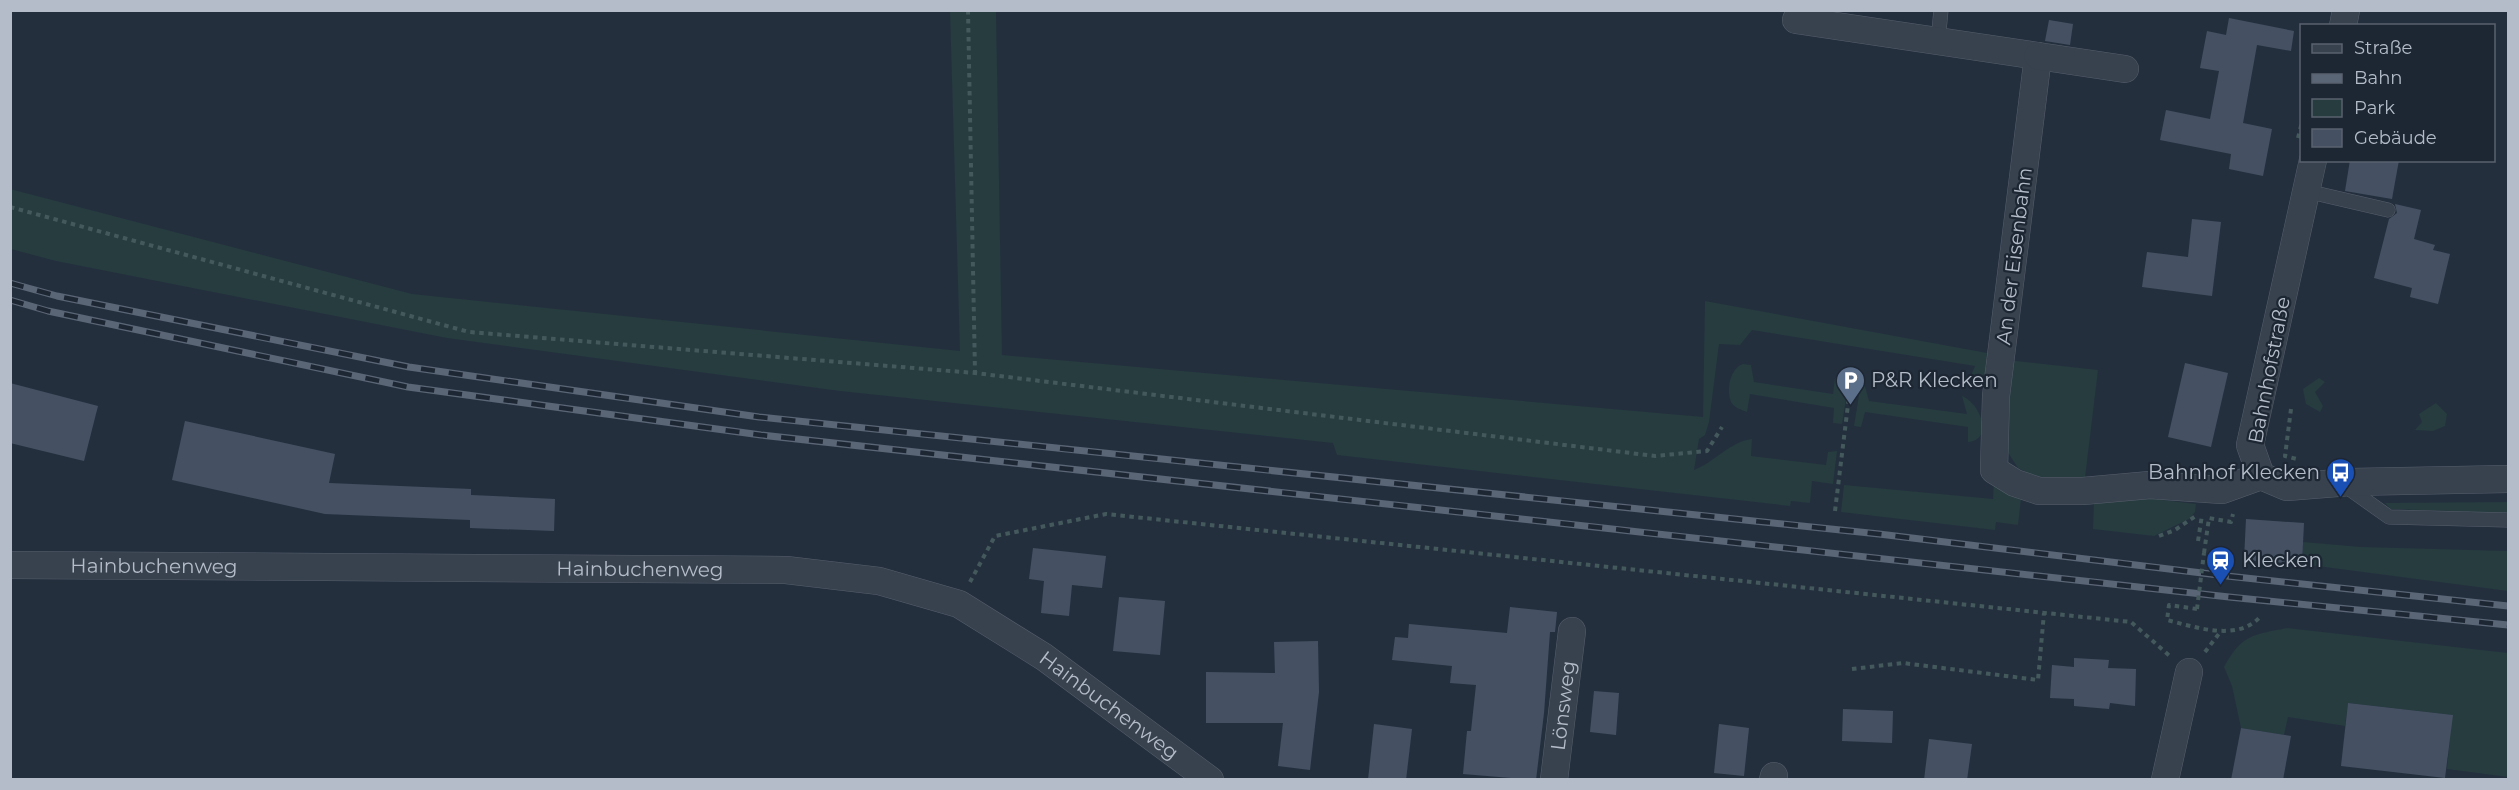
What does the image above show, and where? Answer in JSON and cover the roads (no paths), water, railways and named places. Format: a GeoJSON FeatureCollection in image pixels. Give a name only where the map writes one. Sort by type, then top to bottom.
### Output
{"type":"FeatureCollection","features":[{"type":"Feature","properties":{"kind":"street"},"geometry":{"type":"LineString","coordinates":[[1796,20],[2125,69]]}},
{"type":"Feature","properties":{"kind":"street","name":"An der Eisenbahn"},"geometry":{"type":"LineString","coordinates":[[2038,56],[1996,396],[1994,470],[2014,483],[2048,492],[2151,485],[2222,490],[2261,476]]}},
{"type":"Feature","properties":{"kind":"street","name":"Bahnhofstraße"},"geometry":{"type":"LineString","coordinates":[[2261,476],[2250,445],[2313,162]]}},
{"type":"Feature","properties":{"kind":"street"},"geometry":{"type":"LineString","coordinates":[[2261,476],[2287,487],[2340,483],[2508,480]]}},
{"type":"Feature","properties":{"kind":"street","name":"Hainbuchenweg"},"geometry":{"type":"LineString","coordinates":[[10,565],[786,570],[879,581],[958,604],[1044,657],[1210,780]]}},
{"type":"Feature","properties":{"kind":"street","name":"Lönsweg"},"geometry":{"type":"LineString","coordinates":[[1554,780],[1572,631]]}},
{"type":"Feature","properties":{"kind":"street"},"geometry":{"type":"LineString","coordinates":[[2165,780],[2189,672]]}},
{"type":"Feature","properties":{"kind":"lane"},"geometry":{"type":"LineString","coordinates":[[1938,41],[1941,10]]}},
{"type":"Feature","properties":{"kind":"lane"},"geometry":{"type":"LineString","coordinates":[[2306,191],[2388,210]]}},
{"type":"Feature","properties":{"kind":"lane"},"geometry":{"type":"LineString","coordinates":[[2340,483],[2389,517],[2508,520]]}},
{"type":"Feature","properties":{"kind":"railway"},"geometry":{"type":"LineString","coordinates":[[10,283],[57,296],[409,367],[759,417],[1879,534],[2227,576],[2508,606]]}},
{"type":"Feature","properties":{"kind":"railway"},"geometry":{"type":"LineString","coordinates":[[10,300],[48,311],[408,387],[761,435],[2229,597],[2508,625]]}},
{"type":"Feature","properties":{"kind":"place","name":"P&R Klecken"},"geometry":{"type":"Point","coordinates":[1850,406]}},
{"type":"Feature","properties":{"kind":"place","name":"Bahnhof Klecken"},"geometry":{"type":"Point","coordinates":[2341,498]}},
{"type":"Feature","properties":{"kind":"place","name":"Klecken"},"geometry":{"type":"Point","coordinates":[2221,586]}}]}
